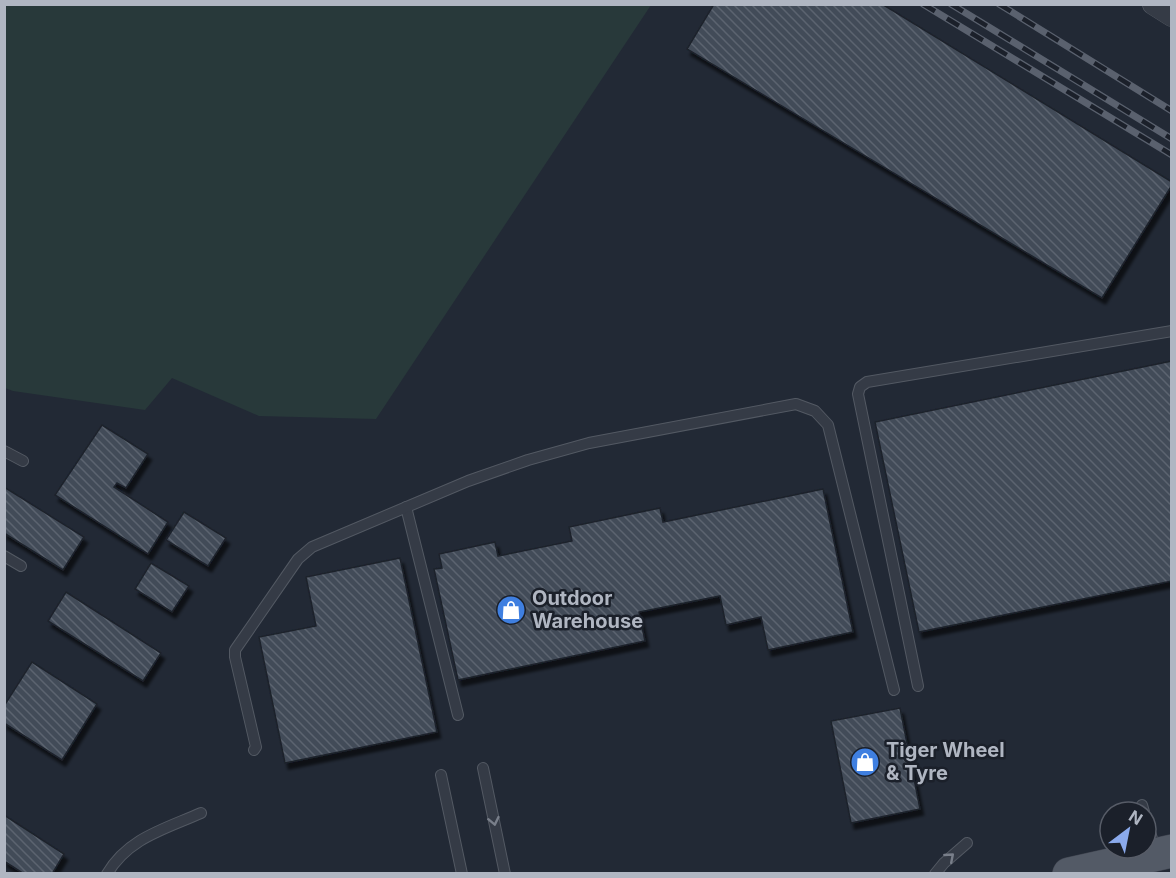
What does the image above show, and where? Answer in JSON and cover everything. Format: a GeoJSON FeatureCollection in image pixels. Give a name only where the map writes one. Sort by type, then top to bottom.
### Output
{"type":"FeatureCollection","features":[{"type":"Feature","properties":{"kind":"main road"},"geometry":{"type":"LineString","coordinates":[[1069,873],[1164,852]]}},
{"type":"Feature","properties":{"kind":"street"},"geometry":{"type":"LineString","coordinates":[[1153,4],[1172,16]]}},
{"type":"Feature","properties":{"kind":"lane"},"geometry":{"type":"LineString","coordinates":[[918,686],[858,394],[860,387],[867,382],[1172,331]]}},
{"type":"Feature","properties":{"kind":"lane"},"geometry":{"type":"LineString","coordinates":[[254,750],[256,747],[235,657],[236,647],[298,559],[316,544],[508,467],[589,443],[796,404],[809,407],[828,425],[894,690]]}},
{"type":"Feature","properties":{"kind":"lane"},"geometry":{"type":"LineString","coordinates":[[4,451],[23,461]]}},
{"type":"Feature","properties":{"kind":"lane"},"geometry":{"type":"LineString","coordinates":[[406,507],[458,715]]}},
{"type":"Feature","properties":{"kind":"lane"},"geometry":{"type":"LineString","coordinates":[[4,556],[21,566]]}},
{"type":"Feature","properties":{"kind":"lane"},"geometry":{"type":"LineString","coordinates":[[483,768],[505,873]]}},
{"type":"Feature","properties":{"kind":"lane"},"geometry":{"type":"LineString","coordinates":[[441,775],[462,873]]}},
{"type":"Feature","properties":{"kind":"lane"},"geometry":{"type":"LineString","coordinates":[[107,873],[122,853],[134,843],[201,813]]}},
{"type":"Feature","properties":{"kind":"lane"},"geometry":{"type":"LineString","coordinates":[[935,873],[968,843]]}},
{"type":"Feature","properties":{"kind":"shaded area"},"geometry":{"type":"Polygon","coordinates":[[[5,4],[651,5],[376,419],[259,416],[172,378],[145,410],[5,388],[5,4]]]}},
{"type":"Feature","properties":{"kind":"building"},"geometry":{"type":"Polygon","coordinates":[[[714,4],[882,4],[1172,182],[1172,185],[1102,298],[687,49],[714,4]]]}},
{"type":"Feature","properties":{"kind":"building"},"geometry":{"type":"Polygon","coordinates":[[[1172,361],[1172,581],[919,632],[875,422],[1172,361]]]}},
{"type":"Feature","properties":{"kind":"building"},"geometry":{"type":"Polygon","coordinates":[[[102,425],[148,454],[126,488],[117,483],[114,487],[168,522],[148,554],[55,495],[102,425]]]}},
{"type":"Feature","properties":{"kind":"building"},"geometry":{"type":"Polygon","coordinates":[[[4,487],[84,537],[63,570],[4,533],[4,487]]]}},
{"type":"Feature","properties":{"kind":"building"},"geometry":{"type":"Polygon","coordinates":[[[823,489],[853,632],[768,650],[761,617],[726,625],[720,596],[639,612],[645,641],[458,680],[434,569],[442,568],[439,554],[495,542],[498,556],[572,541],[569,527],[660,508],[663,522],[823,489]]]}},
{"type":"Feature","properties":{"kind":"building"},"geometry":{"type":"Polygon","coordinates":[[[184,512],[226,538],[208,566],[166,540],[184,512]]]}},
{"type":"Feature","properties":{"kind":"building"},"geometry":{"type":"Polygon","coordinates":[[[400,558],[437,732],[285,763],[259,637],[316,626],[306,577],[400,558]]]}},
{"type":"Feature","properties":{"kind":"building"},"geometry":{"type":"Polygon","coordinates":[[[151,563],[189,586],[172,612],[135,589],[151,563]]]}},
{"type":"Feature","properties":{"kind":"building"},"geometry":{"type":"Polygon","coordinates":[[[66,592],[161,653],[143,681],[48,621],[66,592]]]}},
{"type":"Feature","properties":{"kind":"building"},"geometry":{"type":"Polygon","coordinates":[[[32,662],[97,704],[62,760],[4,723],[4,706],[32,662]]]}},
{"type":"Feature","properties":{"kind":"building"},"geometry":{"type":"Polygon","coordinates":[[[900,708],[920,809],[851,823],[831,721],[900,708]]]}},
{"type":"Feature","properties":{"kind":"building"},"geometry":{"type":"Polygon","coordinates":[[[4,815],[64,854],[52,874],[24,874],[4,861],[4,815]]]}},
{"type":"Feature","properties":{"kind":"railway"},"geometry":{"type":"LineString","coordinates":[[923,4],[1172,155]]}},
{"type":"Feature","properties":{"kind":"railway"},"geometry":{"type":"LineString","coordinates":[[951,4],[1172,139]]}},
{"type":"Feature","properties":{"kind":"railway"},"geometry":{"type":"LineString","coordinates":[[999,4],[1172,111]]}},
{"type":"Feature","properties":{"kind":"place","name":"Outdoor Warehouse"},"geometry":{"type":"Point","coordinates":[511,610]}},
{"type":"Feature","properties":{"kind":"place","name":"Tiger Wheel & Tyre"},"geometry":{"type":"Point","coordinates":[865,762]}}]}
